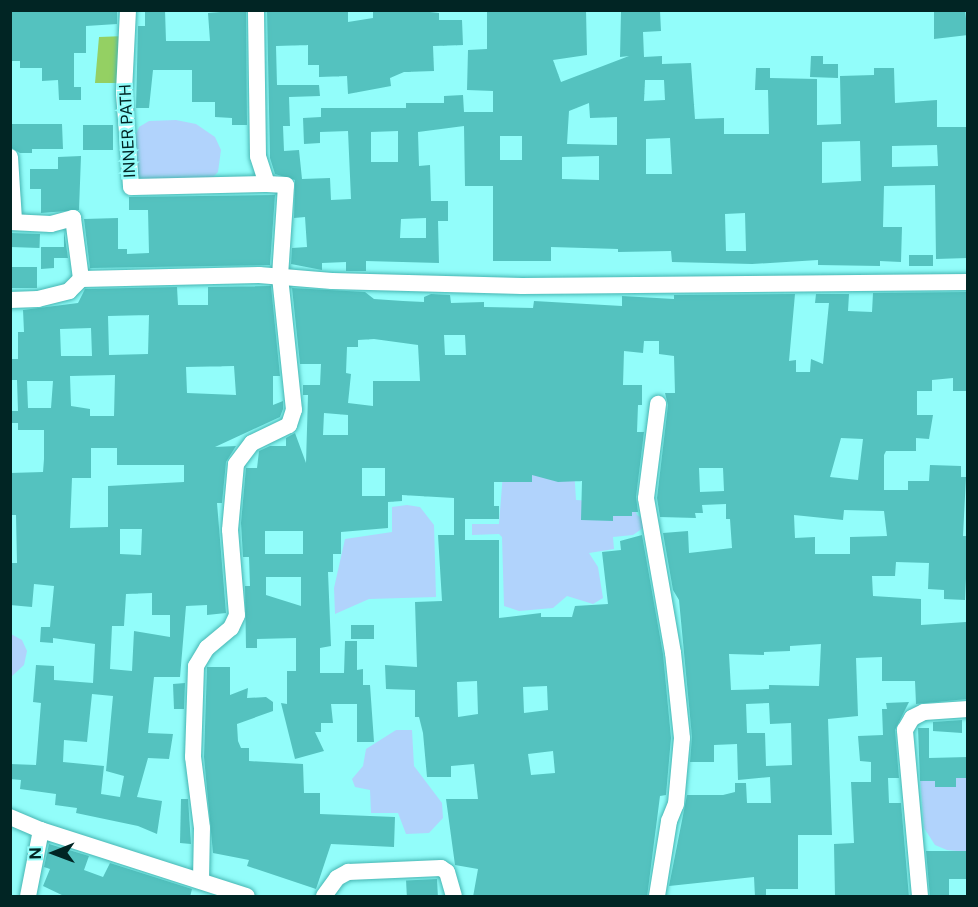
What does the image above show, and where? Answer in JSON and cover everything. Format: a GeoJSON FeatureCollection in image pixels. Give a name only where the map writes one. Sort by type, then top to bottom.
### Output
{"type":"FeatureCollection","features":[{"type":"Feature","properties":{"kind":"street","name":"INNER PATH"},"geometry":{"type":"LineString","coordinates":[[128,10],[124,93],[131,187],[267,184]]}},
{"type":"Feature","properties":{"kind":"street"},"geometry":{"type":"LineString","coordinates":[[201,880],[202,828],[193,757],[196,666],[207,648],[231,628],[237,615],[230,530],[236,464],[252,443],[289,425],[294,410],[280,276],[286,185],[267,184],[258,156],[256,10]]}},
{"type":"Feature","properties":{"kind":"street"},"geometry":{"type":"LineString","coordinates":[[10,158],[12,221],[51,224],[73,218],[81,279]]}},
{"type":"Feature","properties":{"kind":"street"},"geometry":{"type":"LineString","coordinates":[[10,300],[38,299],[69,291],[81,279],[280,276],[501,286],[968,282]]}},
{"type":"Feature","properties":{"kind":"street"},"geometry":{"type":"LineString","coordinates":[[657,404],[646,498],[673,653],[682,738],[676,804],[669,821],[657,897]]}},
{"type":"Feature","properties":{"kind":"street"},"geometry":{"type":"LineString","coordinates":[[921,897],[905,730],[912,718],[924,712],[968,709]]}},
{"type":"Feature","properties":{"kind":"street"},"geometry":{"type":"LineString","coordinates":[[10,816],[41,830],[201,880],[239,895]]}},
{"type":"Feature","properties":{"kind":"street"},"geometry":{"type":"LineString","coordinates":[[28,897],[41,830]]}},
{"type":"Feature","properties":{"kind":"street"},"geometry":{"type":"LineString","coordinates":[[324,897],[337,878],[348,872],[441,868],[447,872],[454,897]]}},
{"type":"Feature","properties":{"kind":"green space"},"geometry":{"type":"Polygon","coordinates":[[[126,36],[125,83],[95,83],[99,37],[126,36]]]}},
{"type":"Feature","properties":{"kind":"water"},"geometry":{"type":"Polygon","coordinates":[[[176,120],[196,124],[215,137],[221,150],[218,172],[210,180],[143,180],[137,175],[133,142],[139,127],[149,121],[176,120]]]}},
{"type":"Feature","properties":{"kind":"water"},"geometry":{"type":"Polygon","coordinates":[[[574,468],[576,500],[633,503],[637,515],[646,521],[643,528],[633,535],[613,537],[614,549],[589,553],[598,567],[603,598],[593,604],[567,596],[553,608],[519,611],[504,606],[502,537],[499,534],[472,535],[472,524],[499,524],[503,473],[574,468]]]}},
{"type":"Feature","properties":{"kind":"water"},"geometry":{"type":"Polygon","coordinates":[[[407,505],[420,507],[434,525],[436,597],[369,599],[335,614],[334,588],[345,539],[392,532],[392,507],[407,505]]]}},
{"type":"Feature","properties":{"kind":"water"},"geometry":{"type":"Polygon","coordinates":[[[11,634],[22,640],[27,651],[24,665],[11,677],[11,634]]]}},
{"type":"Feature","properties":{"kind":"water"},"geometry":{"type":"Polygon","coordinates":[[[396,730],[412,730],[414,766],[442,803],[443,818],[429,833],[406,834],[398,813],[371,813],[370,790],[355,787],[352,779],[363,766],[366,749],[396,730]]]}},
{"type":"Feature","properties":{"kind":"water"},"geometry":{"type":"Polygon","coordinates":[[[967,763],[967,852],[947,850],[935,845],[924,828],[920,777],[926,768],[967,763]]]}},
{"type":"Feature","properties":{"kind":"building"},"geometry":{"type":"Polygon","coordinates":[[[117,10],[117,24],[86,26],[86,53],[74,53],[74,87],[81,87],[81,100],[59,100],[58,80],[42,81],[42,68],[20,68],[20,61],[10,61],[10,11],[117,10]]]}},
{"type":"Feature","properties":{"kind":"building"},"geometry":{"type":"Polygon","coordinates":[[[145,10],[165,10],[166,41],[210,41],[208,13],[246,10],[247,125],[232,125],[232,118],[215,117],[215,102],[192,102],[192,70],[153,70],[149,108],[136,108],[138,26],[145,26],[145,10]]]}},
{"type":"Feature","properties":{"kind":"building"},"geometry":{"type":"Polygon","coordinates":[[[267,10],[348,10],[348,22],[373,18],[373,10],[439,13],[439,20],[462,20],[463,45],[433,46],[434,71],[404,72],[390,78],[391,86],[348,94],[347,76],[319,77],[319,65],[308,65],[308,45],[276,46],[277,85],[319,85],[320,96],[289,97],[290,126],[283,126],[284,151],[299,150],[302,179],[330,178],[331,200],[351,199],[348,131],[320,132],[320,143],[304,144],[303,118],[321,117],[321,108],[406,108],[406,103],[444,103],[444,96],[463,95],[464,112],[493,112],[493,91],[467,90],[468,50],[487,49],[487,10],[586,10],[587,55],[553,60],[561,82],[629,56],[620,57],[621,12],[660,11],[661,31],[643,32],[644,57],[662,56],[662,64],[691,63],[695,119],[724,118],[724,134],[769,134],[768,90],[755,90],[756,68],[770,68],[770,78],[817,79],[817,125],[841,124],[840,76],[874,75],[874,68],[894,68],[895,103],[937,100],[937,127],[968,127],[968,258],[936,259],[935,185],[884,186],[883,227],[902,227],[901,262],[880,261],[880,266],[818,265],[818,260],[752,264],[672,262],[671,251],[618,252],[618,249],[551,247],[551,261],[493,261],[493,186],[465,186],[464,126],[418,132],[419,166],[430,165],[431,201],[448,201],[448,221],[438,221],[439,263],[366,261],[366,271],[346,271],[346,262],[322,263],[322,270],[291,264],[292,248],[307,247],[305,217],[294,218],[295,180],[275,174],[270,158],[267,10]],[[645,80],[644,101],[665,100],[664,80],[645,80]],[[589,103],[569,111],[567,144],[617,145],[617,117],[590,118],[589,103]],[[398,131],[371,132],[371,162],[398,162],[398,131]],[[500,136],[500,160],[522,160],[522,136],[500,136]],[[670,138],[646,139],[646,174],[672,174],[670,138]],[[860,141],[822,142],[822,183],[861,181],[860,141]],[[937,145],[892,146],[892,167],[938,166],[937,145]],[[599,156],[562,157],[562,179],[599,180],[599,156]],[[745,213],[725,214],[726,251],[746,251],[745,213]],[[426,218],[401,219],[400,238],[426,238],[426,218]]]}},
{"type":"Feature","properties":{"kind":"building"},"geometry":{"type":"Polygon","coordinates":[[[934,10],[965,10],[968,35],[934,39],[934,10]]]}},
{"type":"Feature","properties":{"kind":"building"},"geometry":{"type":"Polygon","coordinates":[[[811,56],[823,56],[823,64],[838,64],[838,78],[810,77],[811,56]]]}},
{"type":"Feature","properties":{"kind":"building"},"geometry":{"type":"Polygon","coordinates":[[[10,124],[62,124],[63,149],[32,149],[32,153],[20,153],[10,147],[10,124]]]}},
{"type":"Feature","properties":{"kind":"building"},"geometry":{"type":"Polygon","coordinates":[[[83,125],[113,125],[113,150],[83,150],[83,125]]]}},
{"type":"Feature","properties":{"kind":"building"},"geometry":{"type":"Polygon","coordinates":[[[81,156],[79,210],[41,213],[41,189],[30,189],[30,169],[58,169],[58,157],[81,156]]]}},
{"type":"Feature","properties":{"kind":"building"},"geometry":{"type":"Polygon","coordinates":[[[275,195],[270,265],[90,268],[84,219],[118,218],[118,249],[127,249],[127,254],[149,253],[148,210],[129,210],[129,197],[275,195]]]}},
{"type":"Feature","properties":{"kind":"building"},"geometry":{"type":"Polygon","coordinates":[[[64,231],[68,258],[54,258],[54,268],[41,269],[41,247],[64,247],[64,231]]]}},
{"type":"Feature","properties":{"kind":"building"},"geometry":{"type":"Polygon","coordinates":[[[11,233],[40,234],[39,248],[11,247],[11,233]]]}},
{"type":"Feature","properties":{"kind":"building"},"geometry":{"type":"Polygon","coordinates":[[[909,255],[933,255],[933,266],[909,266],[909,255]]]}},
{"type":"Feature","properties":{"kind":"building"},"geometry":{"type":"Polygon","coordinates":[[[10,267],[37,267],[37,288],[10,288],[10,267]]]}},
{"type":"Feature","properties":{"kind":"building"},"geometry":{"type":"Polygon","coordinates":[[[271,286],[280,376],[273,376],[273,405],[283,401],[283,409],[280,417],[215,447],[236,446],[226,462],[222,503],[217,503],[226,613],[207,615],[207,605],[186,606],[180,677],[154,677],[148,733],[173,734],[169,759],[148,758],[137,797],[162,801],[157,834],[138,826],[76,813],[77,808],[55,805],[56,794],[20,789],[21,780],[10,779],[10,764],[36,765],[41,703],[33,702],[36,665],[54,666],[54,680],[93,683],[95,644],[53,638],[53,643],[40,642],[41,627],[50,627],[54,586],[34,584],[32,607],[10,605],[10,563],[17,563],[16,515],[10,515],[10,473],[43,472],[44,430],[18,430],[18,423],[10,423],[10,411],[18,411],[17,380],[10,380],[10,359],[18,359],[18,332],[24,332],[23,310],[78,303],[85,289],[177,287],[178,305],[208,305],[208,287],[271,286]],[[149,315],[108,316],[109,355],[148,354],[149,315]],[[91,328],[60,329],[61,356],[92,356],[91,328]],[[234,366],[186,367],[187,393],[236,395],[234,366]],[[115,375],[70,376],[71,406],[90,409],[90,416],[114,416],[115,375]],[[27,381],[28,408],[51,408],[53,381],[27,381]],[[91,448],[91,478],[72,478],[70,528],[108,527],[108,486],[184,482],[184,465],[117,465],[117,448],[91,448]],[[120,529],[120,554],[141,555],[142,529],[120,529]],[[152,593],[126,594],[124,626],[112,626],[110,669],[132,671],[134,631],[170,637],[170,615],[152,615],[152,593]],[[92,694],[87,742],[64,740],[63,762],[104,766],[101,794],[120,797],[124,776],[106,771],[113,696],[92,694]]]}},
{"type":"Feature","properties":{"kind":"building"},"geometry":{"type":"Polygon","coordinates":[[[292,288],[365,292],[374,299],[424,302],[424,297],[431,294],[450,295],[451,303],[484,302],[484,307],[533,308],[534,301],[622,306],[622,296],[674,299],[674,295],[795,294],[789,361],[796,360],[796,372],[810,372],[811,359],[823,364],[829,303],[815,303],[816,294],[849,294],[848,311],[872,312],[873,293],[968,292],[968,391],[953,391],[953,378],[932,380],[932,391],[917,391],[917,415],[933,415],[929,439],[916,438],[916,451],[886,451],[884,455],[884,490],[908,490],[908,481],[929,481],[930,465],[961,466],[961,477],[966,477],[963,536],[968,536],[965,600],[944,599],[944,590],[928,589],[929,563],[896,562],[895,576],[872,576],[873,596],[921,599],[921,625],[966,622],[967,699],[916,704],[915,681],[882,681],[882,657],[856,658],[858,716],[828,719],[832,835],[798,835],[798,889],[766,889],[766,897],[755,897],[754,877],[669,886],[687,795],[723,795],[735,792],[735,783],[746,783],[747,803],[771,803],[770,777],[738,780],[737,744],[714,745],[714,762],[690,762],[692,737],[679,600],[673,590],[663,533],[688,531],[689,553],[732,548],[730,519],[726,519],[726,504],[702,505],[703,513],[695,513],[696,518],[660,517],[657,498],[668,405],[665,393],[675,393],[674,356],[659,354],[659,341],[644,341],[643,353],[624,351],[623,385],[642,385],[642,405],[638,405],[637,432],[644,432],[636,497],[638,512],[632,512],[632,516],[613,516],[613,521],[581,520],[582,481],[558,482],[532,475],[532,482],[494,482],[494,506],[499,506],[499,519],[465,519],[465,540],[499,540],[499,618],[541,613],[541,617],[572,617],[575,606],[608,604],[602,552],[621,550],[620,541],[642,535],[663,654],[671,738],[666,795],[660,796],[647,897],[473,897],[478,869],[455,865],[446,799],[478,799],[474,764],[451,766],[451,777],[427,777],[423,733],[419,717],[415,717],[415,690],[386,689],[385,665],[417,667],[415,602],[442,601],[438,535],[454,535],[454,498],[402,495],[402,501],[388,502],[388,528],[341,532],[341,554],[333,554],[333,572],[328,572],[331,646],[320,648],[320,673],[344,673],[345,641],[357,641],[357,670],[363,669],[363,685],[370,685],[374,742],[357,742],[357,704],[331,704],[333,723],[321,723],[321,732],[315,732],[324,751],[295,759],[281,703],[287,704],[287,671],[296,671],[296,638],[257,639],[257,648],[246,648],[245,586],[250,586],[249,557],[243,557],[241,523],[246,468],[257,468],[259,451],[270,446],[286,446],[286,438],[295,433],[306,463],[308,395],[303,395],[303,385],[320,385],[321,364],[300,364],[292,288]],[[444,335],[445,355],[466,355],[465,335],[444,335]],[[374,339],[358,340],[358,347],[347,347],[346,373],[351,374],[348,403],[373,406],[373,381],[420,381],[418,345],[374,339]],[[324,413],[323,435],[348,435],[348,415],[324,413]],[[841,438],[830,477],[858,480],[863,439],[841,438]],[[362,468],[362,496],[385,496],[385,468],[362,468]],[[699,468],[700,492],[724,491],[723,468],[699,468]],[[844,510],[843,520],[794,515],[795,538],[815,537],[815,554],[850,554],[850,537],[887,536],[884,511],[844,510]],[[265,531],[265,554],[303,554],[303,531],[265,531]],[[266,577],[266,595],[301,606],[301,577],[266,577]],[[821,644],[790,646],[790,651],[764,652],[764,655],[729,654],[731,690],[769,689],[769,685],[819,686],[821,644]],[[477,681],[457,682],[458,717],[478,714],[477,681]],[[547,686],[523,687],[524,713],[548,710],[547,686]],[[769,703],[746,704],[747,733],[765,733],[766,766],[792,765],[791,723],[770,724],[769,703]],[[553,751],[528,754],[531,775],[555,773],[553,751]]]}},
{"type":"Feature","properties":{"kind":"building"},"geometry":{"type":"Polygon","coordinates":[[[351,625],[374,625],[374,639],[351,639],[351,625]]]}},
{"type":"Feature","properties":{"kind":"building"},"geometry":{"type":"Polygon","coordinates":[[[207,667],[230,667],[230,695],[248,688],[247,698],[266,697],[273,702],[273,711],[237,724],[238,741],[241,748],[249,748],[249,761],[303,764],[304,793],[320,793],[320,814],[395,817],[394,847],[331,844],[316,889],[247,866],[249,860],[213,853],[204,757],[207,667]]]}},
{"type":"Feature","properties":{"kind":"building"},"geometry":{"type":"Polygon","coordinates":[[[185,683],[184,709],[174,709],[173,684],[185,683]]]}},
{"type":"Feature","properties":{"kind":"building"},"geometry":{"type":"Polygon","coordinates":[[[909,702],[895,730],[899,778],[888,778],[889,803],[901,803],[909,897],[835,897],[834,844],[854,843],[851,782],[871,782],[871,762],[860,761],[858,736],[883,735],[882,709],[887,709],[886,703],[909,702]]]}},
{"type":"Feature","properties":{"kind":"building"},"geometry":{"type":"Polygon","coordinates":[[[962,720],[962,733],[933,731],[933,722],[962,720]]]}},
{"type":"Feature","properties":{"kind":"building"},"geometry":{"type":"Polygon","coordinates":[[[918,728],[929,728],[929,758],[968,757],[968,778],[956,778],[956,787],[935,787],[935,781],[920,781],[918,728]]]}},
{"type":"Feature","properties":{"kind":"building"},"geometry":{"type":"Polygon","coordinates":[[[181,799],[188,799],[191,844],[180,843],[181,799]]]}},
{"type":"Feature","properties":{"kind":"building"},"geometry":{"type":"Polygon","coordinates":[[[49,844],[89,856],[84,870],[103,877],[110,863],[192,889],[190,897],[66,897],[43,886],[50,869],[44,867],[49,844]]]}},
{"type":"Feature","properties":{"kind":"building"},"geometry":{"type":"Polygon","coordinates":[[[926,851],[966,851],[967,879],[949,879],[949,897],[930,897],[926,851]]]}},
{"type":"Feature","properties":{"kind":"building"},"geometry":{"type":"Polygon","coordinates":[[[437,879],[438,896],[407,896],[406,881],[437,879]]]}}]}
